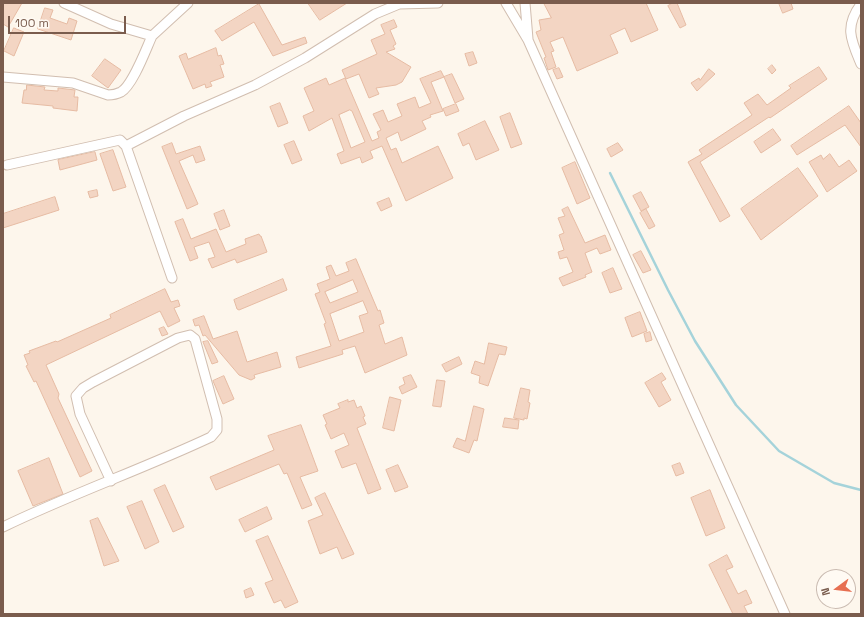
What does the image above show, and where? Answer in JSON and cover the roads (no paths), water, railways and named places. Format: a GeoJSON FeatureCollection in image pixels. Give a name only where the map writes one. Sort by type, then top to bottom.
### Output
{"type":"FeatureCollection","features":[{"type":"Feature","properties":{"kind":"street"},"geometry":{"type":"LineString","coordinates":[[64,3],[111,24],[152,36]]}},
{"type":"Feature","properties":{"kind":"street"},"geometry":{"type":"LineString","coordinates":[[3,76],[73,83],[108,95],[121,92],[130,83],[152,36],[188,3]]}},
{"type":"Feature","properties":{"kind":"street"},"geometry":{"type":"LineString","coordinates":[[126,146],[184,116],[256,85],[305,58],[374,14],[398,4],[438,3]]}},
{"type":"Feature","properties":{"kind":"street"},"geometry":{"type":"LineString","coordinates":[[501,3],[512,13]]}},
{"type":"Feature","properties":{"kind":"street"},"geometry":{"type":"LineString","coordinates":[[506,3],[528,40],[785,614]]}},
{"type":"Feature","properties":{"kind":"street"},"geometry":{"type":"LineString","coordinates":[[525,3],[528,40]]}},
{"type":"Feature","properties":{"kind":"street"},"geometry":{"type":"LineString","coordinates":[[527,13],[530,3]]}},
{"type":"Feature","properties":{"kind":"street"},"geometry":{"type":"LineString","coordinates":[[861,4],[856,11],[849,30],[851,42],[861,64]]}},
{"type":"Feature","properties":{"kind":"street"},"geometry":{"type":"LineString","coordinates":[[7,164],[120,140],[126,146],[172,278]]}},
{"type":"Feature","properties":{"kind":"street"},"geometry":{"type":"LineString","coordinates":[[3,527],[48,506],[111,481],[211,438],[217,430],[217,419],[195,339],[190,335],[178,338],[93,382],[82,388],[76,396],[80,414],[111,481]]}},
{"type":"Feature","properties":{"kind":"waterway"},"geometry":{"type":"LineString","coordinates":[[610,173],[695,341],[736,405],[779,451],[834,483],[861,490]]}}]}
